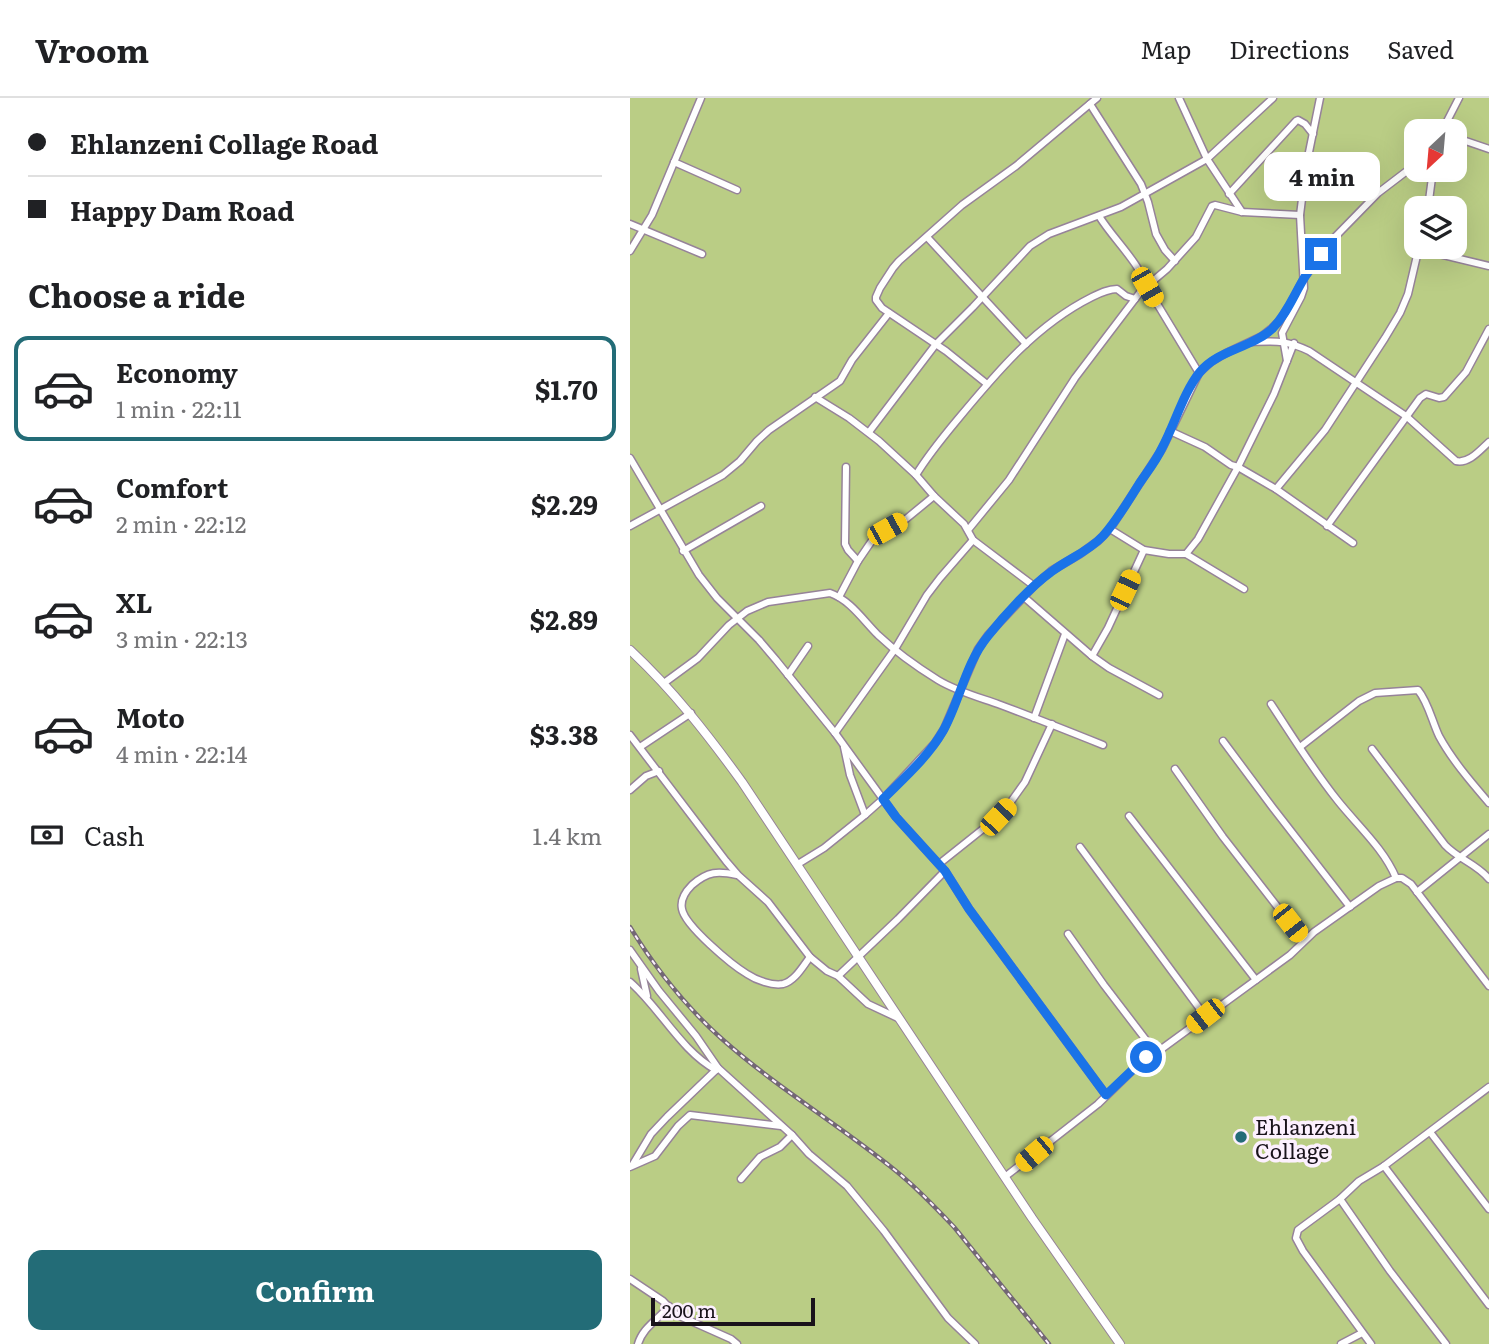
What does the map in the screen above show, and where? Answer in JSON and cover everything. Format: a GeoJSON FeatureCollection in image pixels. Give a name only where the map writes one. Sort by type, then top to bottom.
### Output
{"type":"FeatureCollection","features":[{"type":"Feature","properties":{"kind":"street"},"geometry":{"type":"LineString","coordinates":[[630,251],[652,215],[701,98]]}},
{"type":"Feature","properties":{"kind":"street"},"geometry":{"type":"LineString","coordinates":[[987,384],[936,344],[889,313],[877,303],[877,293],[892,268],[962,205],[1016,166],[1097,98]]}},
{"type":"Feature","properties":{"kind":"street"},"geometry":{"type":"LineString","coordinates":[[1179,98],[1207,159],[1242,212]]}},
{"type":"Feature","properties":{"kind":"street"},"geometry":{"type":"LineString","coordinates":[[869,432],[936,344],[1021,254],[1049,234],[1099,216],[1207,159],[1273,98]]}},
{"type":"Feature","properties":{"kind":"street"},"geometry":{"type":"LineString","coordinates":[[1287,361],[1282,336],[1283,329],[1304,292],[1300,215],[1306,167],[1321,98]]}},
{"type":"Feature","properties":{"kind":"street"},"geometry":{"type":"LineString","coordinates":[[1448,119],[1459,98]]}},
{"type":"Feature","properties":{"kind":"street"},"geometry":{"type":"LineString","coordinates":[[1090,104],[1141,184],[1156,234],[1175,261]]}},
{"type":"Feature","properties":{"kind":"street"},"geometry":{"type":"LineString","coordinates":[[1229,194],[1296,121],[1300,120],[1305,124],[1312,134]]}},
{"type":"Feature","properties":{"kind":"street"},"geometry":{"type":"LineString","coordinates":[[1467,141],[1489,149]]}},
{"type":"Feature","properties":{"kind":"street"},"geometry":{"type":"LineString","coordinates":[[674,162],[737,190]]}},
{"type":"Feature","properties":{"kind":"street"},"geometry":{"type":"LineString","coordinates":[[798,864],[824,848],[865,815],[935,743],[944,729],[978,649],[1034,586],[1051,571],[1098,541],[1110,529],[1162,449],[1199,373],[1226,352],[1262,336],[1281,319],[1304,278],[1335,237],[1378,193],[1404,173]]}},
{"type":"Feature","properties":{"kind":"street"},"geometry":{"type":"LineString","coordinates":[[968,530],[996,498],[1075,378],[1136,299],[1196,237],[1212,206],[1242,212],[1300,215]]}},
{"type":"Feature","properties":{"kind":"street"},"geometry":{"type":"LineString","coordinates":[[1099,216],[1142,273],[1147,287],[1199,373]]}},
{"type":"Feature","properties":{"kind":"street"},"geometry":{"type":"LineString","coordinates":[[630,224],[702,254]]}},
{"type":"Feature","properties":{"kind":"street"},"geometry":{"type":"LineString","coordinates":[[927,237],[1026,344]]}},
{"type":"Feature","properties":{"kind":"street"},"geometry":{"type":"LineString","coordinates":[[1276,489],[1325,430],[1400,313],[1408,294],[1416,259]]}},
{"type":"Feature","properties":{"kind":"street"},"geometry":{"type":"LineString","coordinates":[[1462,259],[1489,266]]}},
{"type":"Feature","properties":{"kind":"street"},"geometry":{"type":"LineString","coordinates":[[916,475],[933,449],[987,384],[1036,334],[1065,312],[1108,290],[1117,289],[1136,299]]}},
{"type":"Feature","properties":{"kind":"street"},"geometry":{"type":"LineString","coordinates":[[630,526],[705,486],[732,468],[769,430],[840,381],[847,367],[889,313]]}},
{"type":"Feature","properties":{"kind":"street"},"geometry":{"type":"LineString","coordinates":[[1327,526],[1423,395],[1442,398],[1466,372],[1489,329]]}},
{"type":"Feature","properties":{"kind":"street"},"geometry":{"type":"LineString","coordinates":[[1250,342],[1294,343],[1324,360],[1406,416],[1459,462],[1468,460],[1489,442]]}},
{"type":"Feature","properties":{"kind":"street"},"geometry":{"type":"LineString","coordinates":[[1186,554],[1198,539],[1238,467],[1274,394],[1294,343]]}},
{"type":"Feature","properties":{"kind":"street"},"geometry":{"type":"LineString","coordinates":[[1480,348],[1489,354]]}},
{"type":"Feature","properties":{"kind":"street"},"geometry":{"type":"LineString","coordinates":[[815,397],[869,432],[916,475],[968,530],[973,540],[1034,586]]}},
{"type":"Feature","properties":{"kind":"street"},"geometry":{"type":"LineString","coordinates":[[1170,431],[1189,439],[1276,489],[1353,543]]}},
{"type":"Feature","properties":{"kind":"street"},"geometry":{"type":"LineString","coordinates":[[630,458],[698,575],[711,592],[759,640],[835,733],[896,817],[945,871],[969,909],[1106,1095]]}},
{"type":"Feature","properties":{"kind":"street"},"geometry":{"type":"LineString","coordinates":[[846,467],[845,544],[858,561]]}},
{"type":"Feature","properties":{"kind":"street"},"geometry":{"type":"LineString","coordinates":[[839,597],[858,561],[878,535],[906,519],[933,496]]}},
{"type":"Feature","properties":{"kind":"street"},"geometry":{"type":"LineString","coordinates":[[683,551],[761,506]]}},
{"type":"Feature","properties":{"kind":"street"},"geometry":{"type":"LineString","coordinates":[[1110,529],[1144,550],[1169,555],[1186,554],[1244,589]]}},
{"type":"Feature","properties":{"kind":"street"},"geometry":{"type":"LineString","coordinates":[[835,733],[895,649],[940,578],[973,540]]}},
{"type":"Feature","properties":{"kind":"street"},"geometry":{"type":"LineString","coordinates":[[1092,656],[1144,550]]}},
{"type":"Feature","properties":{"kind":"street"},"geometry":{"type":"LineString","coordinates":[[664,684],[704,652],[736,617],[755,607],[779,600],[825,592],[834,594],[851,606],[895,649],[941,682],[1103,745]]}},
{"type":"Feature","properties":{"kind":"street"},"geometry":{"type":"LineString","coordinates":[[1024,597],[1092,656],[1159,695]]}},
{"type":"Feature","properties":{"kind":"street"},"geometry":{"type":"LineString","coordinates":[[1034,718],[1065,634]]}},
{"type":"Feature","properties":{"kind":"street"},"geometry":{"type":"LineString","coordinates":[[788,675],[808,646]]}},
{"type":"Feature","properties":{"kind":"street"},"geometry":{"type":"LineString","coordinates":[[630,650],[691,713],[742,782],[1032,1218],[1120,1344]]}},
{"type":"Feature","properties":{"kind":"street"},"geometry":{"type":"LineString","coordinates":[[1300,747],[1359,701],[1375,693],[1418,690],[1447,749],[1489,803]]}},
{"type":"Feature","properties":{"kind":"street"},"geometry":{"type":"LineString","coordinates":[[1271,704],[1339,803],[1386,858],[1396,878]]}},
{"type":"Feature","properties":{"kind":"street"},"geometry":{"type":"LineString","coordinates":[[640,747],[691,713]]}},
{"type":"Feature","properties":{"kind":"street"},"geometry":{"type":"LineString","coordinates":[[939,864],[998,817],[1010,803],[1025,782],[1052,724]]}},
{"type":"Feature","properties":{"kind":"street"},"geometry":{"type":"LineString","coordinates":[[630,735],[738,875],[768,902],[810,957],[838,976],[868,1004],[901,1019]]}},
{"type":"Feature","properties":{"kind":"street"},"geometry":{"type":"LineString","coordinates":[[1223,741],[1350,907]]}},
{"type":"Feature","properties":{"kind":"street"},"geometry":{"type":"LineString","coordinates":[[843,745],[849,775],[865,815]]}},
{"type":"Feature","properties":{"kind":"street"},"geometry":{"type":"LineString","coordinates":[[1372,749],[1445,845],[1479,868],[1489,879]]}},
{"type":"Feature","properties":{"kind":"street"},"geometry":{"type":"LineString","coordinates":[[1175,769],[1223,837],[1304,941]]}},
{"type":"Feature","properties":{"kind":"street"},"geometry":{"type":"LineString","coordinates":[[630,790],[646,776],[659,771]]}},
{"type":"Feature","properties":{"kind":"street"},"geometry":{"type":"LineString","coordinates":[[1129,816],[1256,980]]}},
{"type":"Feature","properties":{"kind":"street"},"geometry":{"type":"LineString","coordinates":[[1417,892],[1489,834]]}},
{"type":"Feature","properties":{"kind":"street"},"geometry":{"type":"LineString","coordinates":[[1080,847],[1205,1016]]}},
{"type":"Feature","properties":{"kind":"street"},"geometry":{"type":"LineString","coordinates":[[838,976],[945,871]]}},
{"type":"Feature","properties":{"kind":"street"},"geometry":{"type":"LineString","coordinates":[[738,875],[711,873],[690,887],[684,898],[682,911],[692,928],[745,973],[766,982],[782,984],[789,981],[810,957]]}},
{"type":"Feature","properties":{"kind":"street"},"geometry":{"type":"LineString","coordinates":[[1006,1176],[1098,1104],[1146,1057],[1156,1053],[1256,980],[1379,886],[1396,878],[1407,881],[1417,892],[1489,986]]}},
{"type":"Feature","properties":{"kind":"street"},"geometry":{"type":"LineString","coordinates":[[1068,934],[1156,1053]]}},
{"type":"Feature","properties":{"kind":"street"},"geometry":{"type":"LineString","coordinates":[[630,950],[696,1035],[717,1069]]}},
{"type":"Feature","properties":{"kind":"street"},"geometry":{"type":"LineString","coordinates":[[640,966],[647,998]]}},
{"type":"Feature","properties":{"kind":"street"},"geometry":{"type":"LineString","coordinates":[[630,982],[701,1061],[717,1069],[847,1186],[948,1318],[975,1344]]}},
{"type":"Feature","properties":{"kind":"street"},"geometry":{"type":"LineString","coordinates":[[631,1166],[645,1143],[672,1112],[717,1069]]}},
{"type":"Feature","properties":{"kind":"street"},"geometry":{"type":"LineString","coordinates":[[1371,1344],[1303,1251],[1296,1238],[1298,1230],[1340,1199],[1359,1181],[1384,1166],[1489,1087]]}},
{"type":"Feature","properties":{"kind":"street"},"geometry":{"type":"LineString","coordinates":[[672,1112],[782,1126]]}},
{"type":"Feature","properties":{"kind":"street"},"geometry":{"type":"LineString","coordinates":[[631,1166],[655,1156],[690,1115]]}},
{"type":"Feature","properties":{"kind":"street"},"geometry":{"type":"LineString","coordinates":[[1430,1132],[1489,1209]]}},
{"type":"Feature","properties":{"kind":"street"},"geometry":{"type":"LineString","coordinates":[[741,1180],[760,1157],[780,1147],[792,1135]]}},
{"type":"Feature","properties":{"kind":"street"},"geometry":{"type":"LineString","coordinates":[[1384,1166],[1489,1305]]}},
{"type":"Feature","properties":{"kind":"street"},"geometry":{"type":"LineString","coordinates":[[1340,1199],[1390,1271],[1446,1344]]}},
{"type":"Feature","properties":{"kind":"street"},"geometry":{"type":"LineString","coordinates":[[630,1279],[663,1301],[675,1314],[737,1344]]}},
{"type":"Feature","properties":{"kind":"street"},"geometry":{"type":"LineString","coordinates":[[638,1344],[643,1330],[669,1306]]}},
{"type":"Feature","properties":{"kind":"street"},"geometry":{"type":"LineString","coordinates":[[1341,1344],[1362,1333]]}},
{"type":"Feature","properties":{"kind":"green space"},"geometry":{"type":"Polygon","coordinates":[[[630,98],[1489,98],[1489,1344],[630,1344],[630,98]]]}},
{"type":"Feature","properties":{"kind":"railway"},"geometry":{"type":"LineString","coordinates":[[630,927],[672,986],[722,1039],[874,1154],[926,1198],[954,1227],[1049,1344]]}},
{"type":"Feature","properties":{"kind":"place","name":"Ehlanzeni Collage"},"geometry":{"type":"Point","coordinates":[1241,1137]}},
{"type":"Feature","properties":{"kind":"route"},"geometry":{"type":"LineString","coordinates":[[1146,1057],[1106,1095],[969,909],[945,871],[883,799],[923,758],[944,729],[970,664],[988,635],[1051,571],[1080,554],[1110,529],[1162,449],[1199,373],[1226,352],[1262,336],[1272,328],[1281,319],[1321,254]]}}]}
